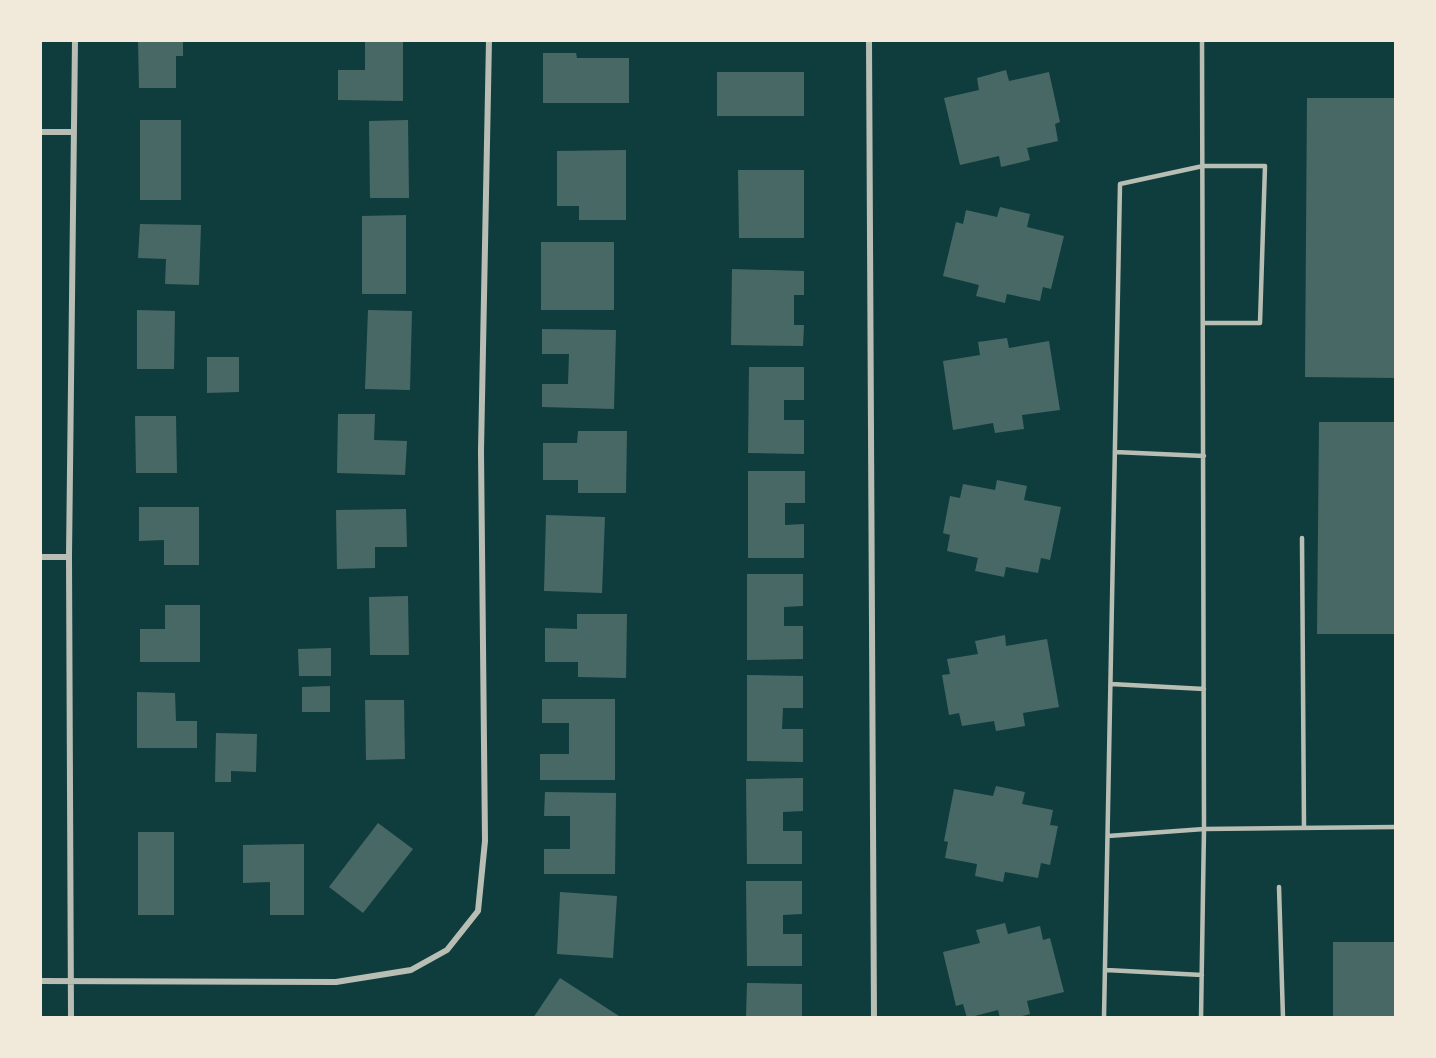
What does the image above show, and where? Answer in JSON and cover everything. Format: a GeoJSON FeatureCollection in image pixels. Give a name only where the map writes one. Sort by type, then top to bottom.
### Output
{"type":"FeatureCollection","features":[{"type":"Feature","properties":{"kind":"street"},"geometry":{"type":"LineString","coordinates":[[71,1017],[69,557],[75,40]]}},
{"type":"Feature","properties":{"kind":"street"},"geometry":{"type":"LineString","coordinates":[[40,981],[336,982],[411,970],[447,950],[478,911],[485,841],[481,451],[489,40]]}},
{"type":"Feature","properties":{"kind":"street"},"geometry":{"type":"LineString","coordinates":[[869,40],[874,1017]]}},
{"type":"Feature","properties":{"kind":"street"},"geometry":{"type":"LineString","coordinates":[[40,132],[74,132]]}},
{"type":"Feature","properties":{"kind":"street"},"geometry":{"type":"LineString","coordinates":[[40,557],[69,557]]}},
{"type":"Feature","properties":{"kind":"lane"},"geometry":{"type":"LineString","coordinates":[[1201,1017],[1204,829],[1203,40]]}},
{"type":"Feature","properties":{"kind":"lane"},"geometry":{"type":"LineString","coordinates":[[1104,1017],[1120,184],[1203,166],[1265,166],[1260,323],[1203,323]]}},
{"type":"Feature","properties":{"kind":"lane"},"geometry":{"type":"LineString","coordinates":[[1115,452],[1203,456]]}},
{"type":"Feature","properties":{"kind":"lane"},"geometry":{"type":"LineString","coordinates":[[1302,538],[1304,828]]}},
{"type":"Feature","properties":{"kind":"lane"},"geometry":{"type":"LineString","coordinates":[[1111,684],[1204,689]]}},
{"type":"Feature","properties":{"kind":"lane"},"geometry":{"type":"LineString","coordinates":[[1108,836],[1204,829],[1395,827]]}},
{"type":"Feature","properties":{"kind":"lane"},"geometry":{"type":"LineString","coordinates":[[1279,887],[1283,1017]]}},
{"type":"Feature","properties":{"kind":"lane"},"geometry":{"type":"LineString","coordinates":[[1106,970],[1202,975]]}},
{"type":"Feature","properties":{"kind":"building"},"geometry":{"type":"Polygon","coordinates":[[[138,40],[183,40],[183,56],[176,56],[176,88],[139,88],[138,40]]]}},
{"type":"Feature","properties":{"kind":"building"},"geometry":{"type":"Polygon","coordinates":[[[365,40],[403,40],[403,101],[338,100],[338,70],[365,70],[365,40]]]}},
{"type":"Feature","properties":{"kind":"building"},"geometry":{"type":"Polygon","coordinates":[[[543,53],[576,53],[577,58],[629,58],[629,103],[543,103],[543,53]]]}},
{"type":"Feature","properties":{"kind":"building"},"geometry":{"type":"Polygon","coordinates":[[[1006,70],[1009,81],[1049,72],[1060,122],[1055,124],[1058,141],[1027,148],[1030,160],[1001,167],[999,156],[960,165],[944,98],[979,90],[977,78],[1006,70]]]}},
{"type":"Feature","properties":{"kind":"building"},"geometry":{"type":"Polygon","coordinates":[[[717,72],[804,72],[804,116],[717,116],[717,72]]]}},
{"type":"Feature","properties":{"kind":"building"},"geometry":{"type":"Polygon","coordinates":[[[1307,98],[1396,98],[1396,378],[1305,377],[1307,98]]]}},
{"type":"Feature","properties":{"kind":"building"},"geometry":{"type":"Polygon","coordinates":[[[140,120],[181,120],[181,200],[140,200],[140,120]]]}},
{"type":"Feature","properties":{"kind":"building"},"geometry":{"type":"Polygon","coordinates":[[[408,120],[409,198],[370,198],[369,121],[408,120]]]}},
{"type":"Feature","properties":{"kind":"building"},"geometry":{"type":"Polygon","coordinates":[[[626,150],[626,220],[579,220],[579,206],[557,206],[557,151],[626,150]]]}},
{"type":"Feature","properties":{"kind":"building"},"geometry":{"type":"Polygon","coordinates":[[[738,170],[804,170],[804,238],[739,238],[738,170]]]}},
{"type":"Feature","properties":{"kind":"building"},"geometry":{"type":"Polygon","coordinates":[[[1000,207],[1030,214],[1027,227],[1064,236],[1051,289],[1043,287],[1040,301],[1007,294],[1005,303],[976,296],[979,285],[943,276],[956,222],[963,224],[966,210],[997,217],[1000,207]]]}},
{"type":"Feature","properties":{"kind":"building"},"geometry":{"type":"Polygon","coordinates":[[[406,215],[406,294],[362,294],[362,216],[406,215]]]}},
{"type":"Feature","properties":{"kind":"building"},"geometry":{"type":"Polygon","coordinates":[[[140,224],[201,225],[199,285],[165,284],[166,259],[138,258],[140,224]]]}},
{"type":"Feature","properties":{"kind":"building"},"geometry":{"type":"Polygon","coordinates":[[[541,242],[614,242],[614,310],[541,310],[541,242]]]}},
{"type":"Feature","properties":{"kind":"building"},"geometry":{"type":"Polygon","coordinates":[[[732,269],[804,271],[804,295],[794,295],[794,325],[804,325],[803,346],[731,345],[732,269]]]}},
{"type":"Feature","properties":{"kind":"building"},"geometry":{"type":"Polygon","coordinates":[[[137,310],[175,311],[174,369],[137,369],[137,310]]]}},
{"type":"Feature","properties":{"kind":"building"},"geometry":{"type":"Polygon","coordinates":[[[368,310],[412,311],[410,390],[365,389],[368,310]]]}},
{"type":"Feature","properties":{"kind":"building"},"geometry":{"type":"Polygon","coordinates":[[[542,329],[616,330],[614,409],[542,407],[542,384],[568,384],[569,354],[542,354],[542,329]]]}},
{"type":"Feature","properties":{"kind":"building"},"geometry":{"type":"Polygon","coordinates":[[[1007,338],[1009,348],[1049,341],[1060,410],[1022,415],[1024,429],[995,433],[993,423],[953,430],[943,361],[980,355],[978,342],[1007,338]]]}},
{"type":"Feature","properties":{"kind":"building"},"geometry":{"type":"Polygon","coordinates":[[[207,357],[239,357],[239,392],[207,393],[207,357]]]}},
{"type":"Feature","properties":{"kind":"building"},"geometry":{"type":"Polygon","coordinates":[[[749,367],[804,367],[804,400],[784,400],[784,420],[804,420],[804,454],[748,453],[749,367]]]}},
{"type":"Feature","properties":{"kind":"building"},"geometry":{"type":"Polygon","coordinates":[[[338,414],[375,414],[374,440],[407,441],[405,475],[337,473],[338,414]]]}},
{"type":"Feature","properties":{"kind":"building"},"geometry":{"type":"Polygon","coordinates":[[[135,416],[176,416],[177,473],[136,473],[135,416]]]}},
{"type":"Feature","properties":{"kind":"building"},"geometry":{"type":"Polygon","coordinates":[[[1319,422],[1396,422],[1396,634],[1317,634],[1319,422]]]}},
{"type":"Feature","properties":{"kind":"building"},"geometry":{"type":"Polygon","coordinates":[[[578,431],[627,431],[626,493],[578,493],[578,480],[543,480],[543,443],[577,443],[578,431]]]}},
{"type":"Feature","properties":{"kind":"building"},"geometry":{"type":"Polygon","coordinates":[[[748,471],[805,471],[805,503],[785,503],[785,525],[804,524],[804,558],[748,558],[748,471]]]}},
{"type":"Feature","properties":{"kind":"building"},"geometry":{"type":"Polygon","coordinates":[[[997,480],[1027,486],[1024,500],[1061,507],[1050,560],[1041,558],[1038,573],[1006,567],[1004,577],[975,571],[978,558],[947,551],[950,535],[943,533],[950,496],[960,498],[963,484],[995,490],[997,480]]]}},
{"type":"Feature","properties":{"kind":"building"},"geometry":{"type":"Polygon","coordinates":[[[139,507],[199,507],[199,565],[164,565],[164,540],[139,541],[139,507]]]}},
{"type":"Feature","properties":{"kind":"building"},"geometry":{"type":"Polygon","coordinates":[[[406,509],[407,547],[375,547],[375,568],[337,569],[336,510],[406,509]]]}},
{"type":"Feature","properties":{"kind":"building"},"geometry":{"type":"Polygon","coordinates":[[[546,515],[605,517],[602,593],[544,591],[546,515]]]}},
{"type":"Feature","properties":{"kind":"building"},"geometry":{"type":"Polygon","coordinates":[[[747,574],[803,574],[803,606],[784,607],[784,626],[803,626],[803,659],[747,660],[747,574]]]}},
{"type":"Feature","properties":{"kind":"building"},"geometry":{"type":"Polygon","coordinates":[[[408,596],[409,655],[370,655],[369,597],[408,596]]]}},
{"type":"Feature","properties":{"kind":"building"},"geometry":{"type":"Polygon","coordinates":[[[165,605],[200,605],[200,662],[140,662],[140,629],[165,629],[165,605]]]}},
{"type":"Feature","properties":{"kind":"building"},"geometry":{"type":"Polygon","coordinates":[[[577,614],[627,614],[626,678],[578,677],[578,662],[545,662],[545,628],[577,629],[577,614]]]}},
{"type":"Feature","properties":{"kind":"building"},"geometry":{"type":"Polygon","coordinates":[[[1005,635],[1006,646],[1047,639],[1059,707],[1023,713],[1025,726],[996,731],[994,721],[962,726],[959,713],[949,715],[942,675],[950,674],[947,659],[978,654],[975,641],[1005,635]]]}},
{"type":"Feature","properties":{"kind":"building"},"geometry":{"type":"Polygon","coordinates":[[[331,648],[331,676],[299,676],[298,649],[331,648]]]}},
{"type":"Feature","properties":{"kind":"building"},"geometry":{"type":"Polygon","coordinates":[[[747,675],[803,676],[803,708],[783,708],[782,729],[803,729],[803,762],[747,761],[747,675]]]}},
{"type":"Feature","properties":{"kind":"building"},"geometry":{"type":"Polygon","coordinates":[[[330,686],[330,712],[302,712],[302,687],[330,686]]]}},
{"type":"Feature","properties":{"kind":"building"},"geometry":{"type":"Polygon","coordinates":[[[137,692],[175,693],[176,721],[197,721],[197,748],[137,748],[137,692]]]}},
{"type":"Feature","properties":{"kind":"building"},"geometry":{"type":"Polygon","coordinates":[[[542,699],[615,699],[615,780],[540,780],[540,754],[569,754],[569,723],[542,723],[542,699]]]}},
{"type":"Feature","properties":{"kind":"building"},"geometry":{"type":"Polygon","coordinates":[[[365,700],[404,700],[405,759],[366,760],[365,700]]]}},
{"type":"Feature","properties":{"kind":"building"},"geometry":{"type":"Polygon","coordinates":[[[216,733],[257,734],[256,772],[231,771],[231,782],[215,782],[216,733]]]}},
{"type":"Feature","properties":{"kind":"building"},"geometry":{"type":"Polygon","coordinates":[[[803,778],[803,811],[783,812],[783,831],[802,831],[802,864],[747,864],[746,779],[803,778]]]}},
{"type":"Feature","properties":{"kind":"building"},"geometry":{"type":"Polygon","coordinates":[[[996,786],[1025,792],[1022,804],[1053,810],[1050,825],[1058,826],[1050,865],[1041,863],[1038,878],[1005,872],[1003,882],[975,876],[977,864],[945,858],[948,842],[944,841],[954,789],[993,796],[996,786]]]}},
{"type":"Feature","properties":{"kind":"building"},"geometry":{"type":"Polygon","coordinates":[[[545,792],[616,793],[615,874],[544,874],[544,849],[570,849],[570,816],[544,816],[545,792]]]}},
{"type":"Feature","properties":{"kind":"building"},"geometry":{"type":"Polygon","coordinates":[[[378,823],[413,849],[363,913],[329,887],[378,823]]]}},
{"type":"Feature","properties":{"kind":"building"},"geometry":{"type":"Polygon","coordinates":[[[138,832],[174,832],[174,915],[138,915],[138,832]]]}},
{"type":"Feature","properties":{"kind":"building"},"geometry":{"type":"Polygon","coordinates":[[[304,844],[304,915],[270,915],[270,882],[243,883],[243,845],[304,844]]]}},
{"type":"Feature","properties":{"kind":"building"},"geometry":{"type":"Polygon","coordinates":[[[746,881],[802,881],[802,914],[783,915],[783,934],[802,934],[802,966],[747,966],[746,881]]]}},
{"type":"Feature","properties":{"kind":"building"},"geometry":{"type":"Polygon","coordinates":[[[560,892],[617,896],[613,958],[557,954],[560,892]]]}},
{"type":"Feature","properties":{"kind":"building"},"geometry":{"type":"Polygon","coordinates":[[[1005,923],[1008,934],[1040,926],[1043,940],[1050,938],[1064,992],[1027,1001],[1030,1014],[1015,1018],[1000,1018],[998,1010],[967,1018],[963,1004],[956,1006],[943,952],[980,943],[976,930],[1005,923]]]}},
{"type":"Feature","properties":{"kind":"building"},"geometry":{"type":"Polygon","coordinates":[[[1333,942],[1396,942],[1396,1018],[1333,1018],[1333,942]]]}},
{"type":"Feature","properties":{"kind":"building"},"geometry":{"type":"Polygon","coordinates":[[[560,978],[619,1016],[618,1018],[533,1018],[560,978]]]}},
{"type":"Feature","properties":{"kind":"building"},"geometry":{"type":"Polygon","coordinates":[[[747,983],[802,984],[802,1016],[746,1018],[747,983]]]}}]}
